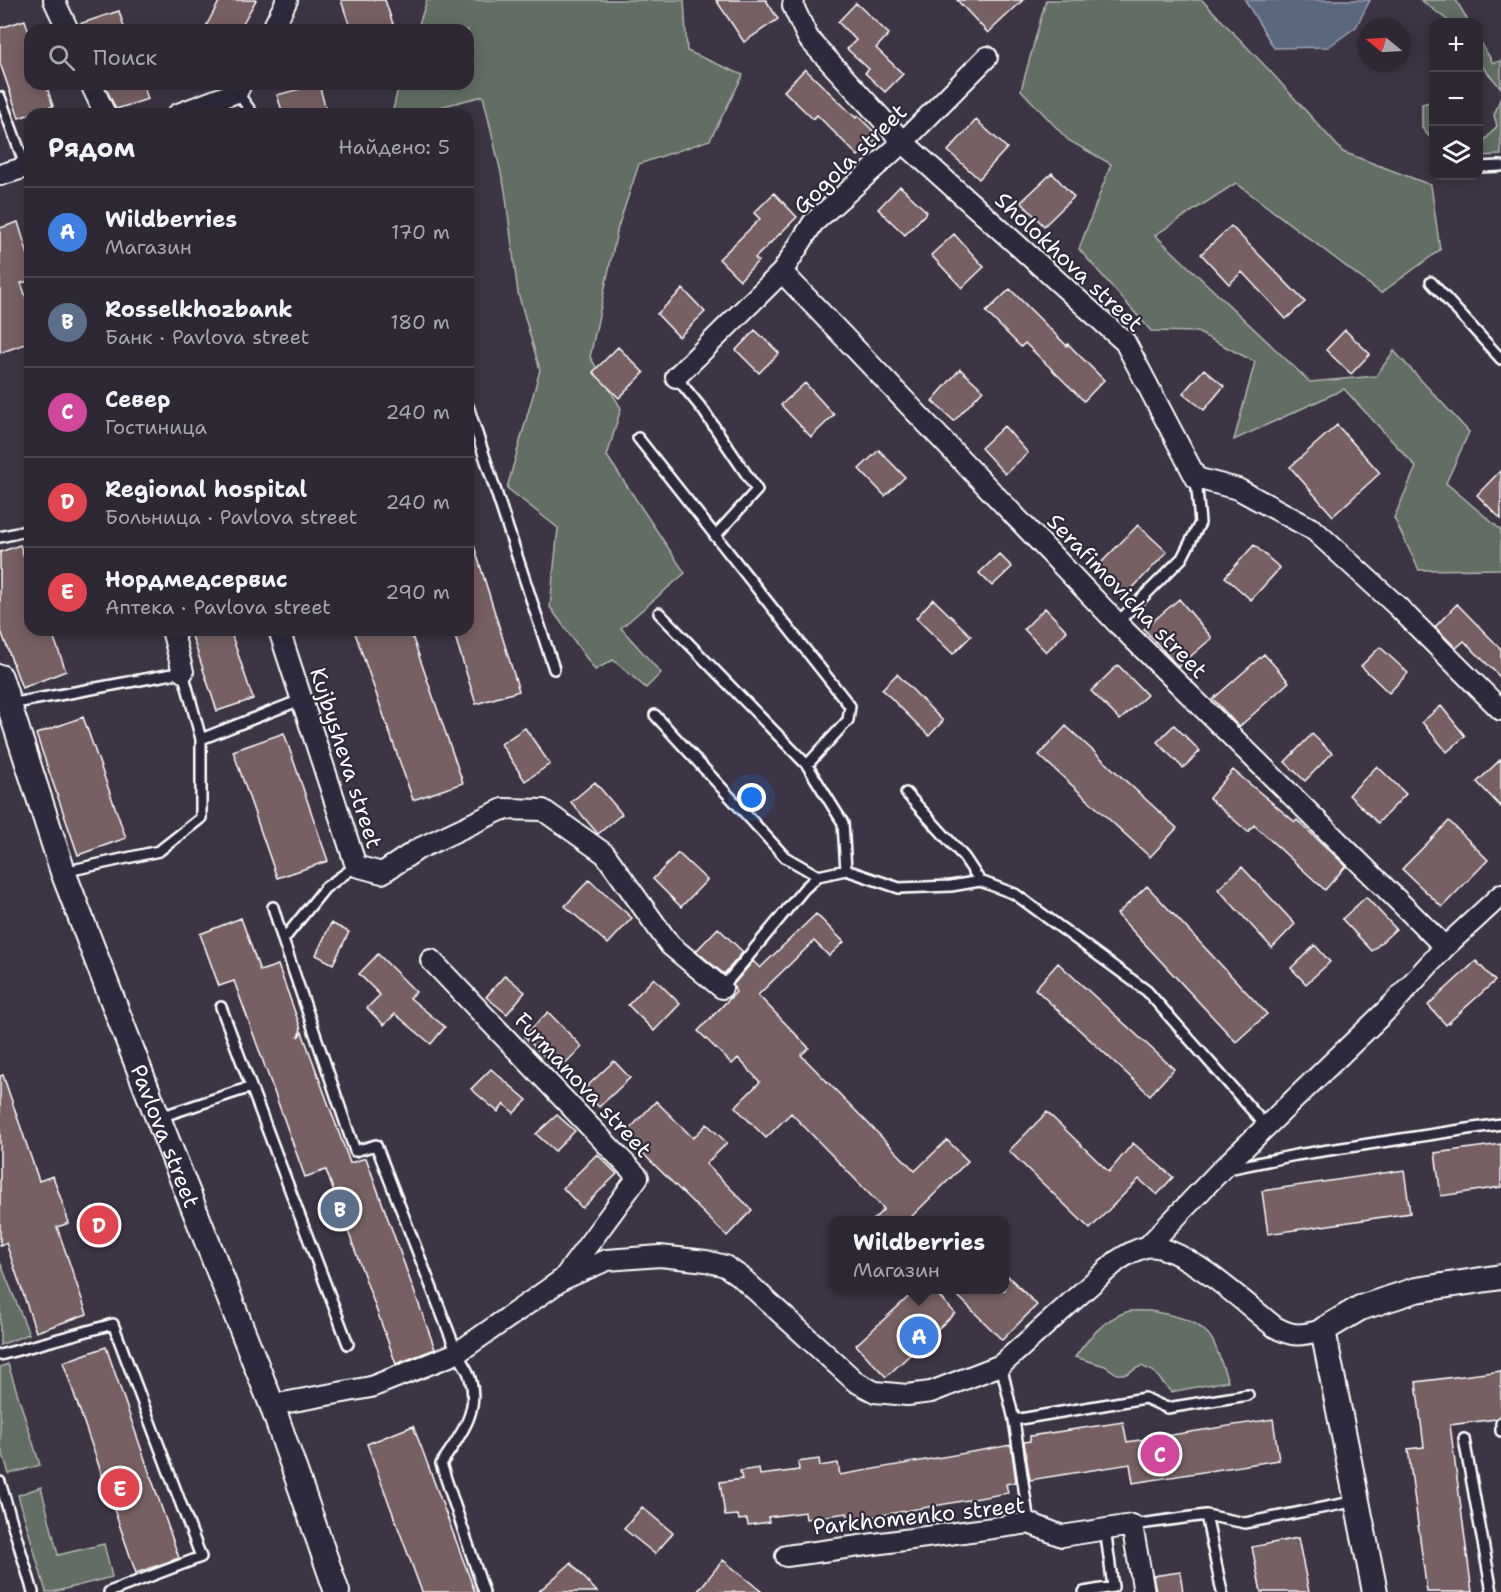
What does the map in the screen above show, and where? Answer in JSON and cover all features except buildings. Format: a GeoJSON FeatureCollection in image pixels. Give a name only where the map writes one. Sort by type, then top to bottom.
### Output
{"type":"FeatureCollection","features":[{"type":"Feature","properties":{"kind":"street"},"geometry":{"type":"LineString","coordinates":[[54,0],[65,24]]}},
{"type":"Feature","properties":{"kind":"street"},"geometry":{"type":"LineString","coordinates":[[275,24],[287,0]]}},
{"type":"Feature","properties":{"kind":"street","name":"Sholokhova street"},"geometry":{"type":"LineString","coordinates":[[794,0],[793,6],[808,38],[903,142],[1125,342],[1196,478]]}},
{"type":"Feature","properties":{"kind":"street","name":"Gogola street"},"geometry":{"type":"LineString","coordinates":[[675,377],[782,272],[813,223],[903,142],[987,57]]}},
{"type":"Feature","properties":{"kind":"street"},"geometry":{"type":"LineString","coordinates":[[94,90],[102,108]]}},
{"type":"Feature","properties":{"kind":"street"},"geometry":{"type":"LineString","coordinates":[[192,108],[234,90]]}},
{"type":"Feature","properties":{"kind":"street"},"geometry":{"type":"LineString","coordinates":[[0,175],[24,168]]}},
{"type":"Feature","properties":{"kind":"street","name":"Serafimovicha street"},"geometry":{"type":"LineString","coordinates":[[782,272],[1117,623],[1446,947]]}},
{"type":"Feature","properties":{"kind":"street"},"geometry":{"type":"LineString","coordinates":[[1196,478],[1238,489],[1314,530],[1396,605],[1501,710]]}},
{"type":"Feature","properties":{"kind":"street"},"geometry":{"type":"LineString","coordinates":[[174,636],[183,672]]}},
{"type":"Feature","properties":{"kind":"street","name":"Kujbysheva street"},"geometry":{"type":"LineString","coordinates":[[281,636],[356,866]]}},
{"type":"Feature","properties":{"kind":"street","name":"Pavlova street"},"geometry":{"type":"LineString","coordinates":[[0,677],[63,872],[272,1405],[337,1592]]}},
{"type":"Feature","properties":{"kind":"street"},"geometry":{"type":"LineString","coordinates":[[356,866],[382,873],[418,849],[502,809],[543,810],[605,854],[670,945],[722,988]]}},
{"type":"Feature","properties":{"kind":"street"},"geometry":{"type":"LineString","coordinates":[[272,1405],[371,1387],[457,1353],[563,1279],[607,1260],[660,1256],[706,1260],[725,1266],[741,1277],[856,1382],[875,1392],[907,1395],[931,1392],[1001,1365],[1117,1261],[1131,1252],[1167,1239],[1220,1171],[1392,1005],[1446,947],[1501,895]]}},
{"type":"Feature","properties":{"kind":"street","name":"Furmanova street"},"geometry":{"type":"LineString","coordinates":[[431,960],[638,1177],[563,1279]]}},
{"type":"Feature","properties":{"kind":"street"},"geometry":{"type":"LineString","coordinates":[[1167,1239],[1186,1257],[1275,1327],[1288,1334],[1302,1335],[1323,1330],[1360,1308],[1416,1290],[1501,1277]]}},
{"type":"Feature","properties":{"kind":"street"},"geometry":{"type":"LineString","coordinates":[[1323,1330],[1375,1592]]}},
{"type":"Feature","properties":{"kind":"street","name":"Parkhomenko street"},"geometry":{"type":"LineString","coordinates":[[786,1556],[1029,1522],[1062,1536],[1132,1525]]}},
{"type":"Feature","properties":{"kind":"street"},"geometry":{"type":"LineString","coordinates":[[1132,1525],[1144,1592]]}},
{"type":"Feature","properties":{"kind":"lane"},"geometry":{"type":"LineString","coordinates":[[240,90],[250,108]]}},
{"type":"Feature","properties":{"kind":"lane"},"geometry":{"type":"LineString","coordinates":[[0,97],[24,157]]}},
{"type":"Feature","properties":{"kind":"lane"},"geometry":{"type":"LineString","coordinates":[[1483,167],[1501,166]]}},
{"type":"Feature","properties":{"kind":"lane"},"geometry":{"type":"LineString","coordinates":[[1431,282],[1501,359]]}},
{"type":"Feature","properties":{"kind":"lane"},"geometry":{"type":"LineString","coordinates":[[675,377],[703,410],[757,490],[715,536]]}},
{"type":"Feature","properties":{"kind":"lane"},"geometry":{"type":"LineString","coordinates":[[474,424],[554,669]]}},
{"type":"Feature","properties":{"kind":"lane"},"geometry":{"type":"LineString","coordinates":[[638,438],[850,706],[848,720],[807,765]]}},
{"type":"Feature","properties":{"kind":"lane"},"geometry":{"type":"LineString","coordinates":[[1117,623],[1182,558],[1200,523],[1196,478]]}},
{"type":"Feature","properties":{"kind":"lane"},"geometry":{"type":"LineString","coordinates":[[0,537],[24,531]]}},
{"type":"Feature","properties":{"kind":"lane"},"geometry":{"type":"LineString","coordinates":[[658,613],[807,765],[843,823],[846,870]]}},
{"type":"Feature","properties":{"kind":"lane"},"geometry":{"type":"LineString","coordinates":[[10,704],[183,672],[201,739],[201,818],[159,851],[63,872]]}},
{"type":"Feature","properties":{"kind":"lane"},"geometry":{"type":"LineString","coordinates":[[201,739],[303,699]]}},
{"type":"Feature","properties":{"kind":"lane"},"geometry":{"type":"LineString","coordinates":[[655,715],[785,858],[818,876]]}},
{"type":"Feature","properties":{"kind":"lane"},"geometry":{"type":"LineString","coordinates":[[906,793],[964,857],[980,881]]}},
{"type":"Feature","properties":{"kind":"lane"},"geometry":{"type":"LineString","coordinates":[[282,940],[325,888],[356,866]]}},
{"type":"Feature","properties":{"kind":"lane"},"geometry":{"type":"LineString","coordinates":[[722,988],[804,889],[818,876],[846,870],[899,888],[951,886],[980,881],[1015,894],[1147,991],[1266,1126]]}},
{"type":"Feature","properties":{"kind":"lane"},"geometry":{"type":"LineString","coordinates":[[273,907],[282,940],[356,1151],[376,1144],[457,1353],[470,1376],[474,1398],[468,1423],[441,1464],[485,1590]]}},
{"type":"Feature","properties":{"kind":"lane"},"geometry":{"type":"LineString","coordinates":[[221,1007],[348,1344]]}},
{"type":"Feature","properties":{"kind":"lane"},"geometry":{"type":"LineString","coordinates":[[158,1118],[251,1087]]}},
{"type":"Feature","properties":{"kind":"lane"},"geometry":{"type":"LineString","coordinates":[[1220,1171],[1296,1155],[1501,1124]]}},
{"type":"Feature","properties":{"kind":"lane"},"geometry":{"type":"LineString","coordinates":[[0,1355],[113,1324],[201,1557],[109,1592]]}},
{"type":"Feature","properties":{"kind":"lane"},"geometry":{"type":"LineString","coordinates":[[1001,1365],[1014,1420],[1029,1522]]}},
{"type":"Feature","properties":{"kind":"lane"},"geometry":{"type":"LineString","coordinates":[[1014,1420],[1145,1398],[1167,1408],[1248,1395]]}},
{"type":"Feature","properties":{"kind":"lane"},"geometry":{"type":"LineString","coordinates":[[1501,1423],[1501,1431]]}},
{"type":"Feature","properties":{"kind":"lane"},"geometry":{"type":"LineString","coordinates":[[1464,1439],[1492,1592]]}},
{"type":"Feature","properties":{"kind":"lane"},"geometry":{"type":"LineString","coordinates":[[0,1482],[33,1592]]}},
{"type":"Feature","properties":{"kind":"lane"},"geometry":{"type":"LineString","coordinates":[[1132,1525],[1206,1515],[1245,1523],[1357,1501]]}},
{"type":"Feature","properties":{"kind":"lane"},"geometry":{"type":"LineString","coordinates":[[1206,1515],[1222,1592]]}},
{"type":"Feature","properties":{"kind":"lane"},"geometry":{"type":"LineString","coordinates":[[1084,1592],[1113,1587],[1105,1528]]}},
{"type":"Feature","properties":{"kind":"green space"},"geometry":{"type":"Polygon","coordinates":[[[427,0],[684,0],[687,51],[743,75],[710,140],[639,164],[618,227],[590,357],[621,408],[607,456],[685,573],[621,628],[661,673],[646,688],[613,660],[595,670],[550,607],[558,528],[507,488],[540,370],[518,293],[505,190],[483,96],[436,108],[393,108],[398,90],[474,90],[474,24],[419,24],[427,0]]]}},
{"type":"Feature","properties":{"kind":"green space"},"geometry":{"type":"Polygon","coordinates":[[[1046,0],[1202,0],[1343,152],[1431,185],[1440,250],[1381,293],[1236,183],[1155,235],[1310,382],[1376,376],[1394,351],[1469,432],[1446,483],[1501,530],[1501,569],[1419,570],[1394,518],[1416,467],[1344,389],[1234,440],[1255,362],[1197,332],[1151,331],[1079,249],[1111,164],[1068,140],[1021,90],[1046,0]]]}},
{"type":"Feature","properties":{"kind":"green space"},"geometry":{"type":"Polygon","coordinates":[[[1421,0],[1456,0],[1467,18],[1445,18],[1421,0]]]}},
{"type":"Feature","properties":{"kind":"green space"},"geometry":{"type":"Polygon","coordinates":[[[1483,46],[1493,63],[1501,61],[1501,88],[1483,68],[1483,46]]]}},
{"type":"Feature","properties":{"kind":"green space"},"geometry":{"type":"Polygon","coordinates":[[[1501,97],[1501,155],[1483,156],[1483,139],[1485,140],[1497,126],[1494,115],[1501,97]]]}},
{"type":"Feature","properties":{"kind":"green space"},"geometry":{"type":"Polygon","coordinates":[[[1429,102],[1429,136],[1422,128],[1422,104],[1429,102]]]}},
{"type":"Feature","properties":{"kind":"green space"},"geometry":{"type":"Polygon","coordinates":[[[0,1262],[29,1334],[0,1345],[0,1262]]]}},
{"type":"Feature","properties":{"kind":"green space"},"geometry":{"type":"Polygon","coordinates":[[[1129,1311],[1150,1311],[1185,1319],[1208,1334],[1213,1341],[1228,1381],[1171,1392],[1153,1371],[1141,1366],[1126,1374],[1117,1374],[1105,1366],[1075,1357],[1103,1325],[1118,1315],[1129,1311]]]}},
{"type":"Feature","properties":{"kind":"green space"},"geometry":{"type":"Polygon","coordinates":[[[8,1364],[40,1465],[9,1474],[0,1444],[0,1367],[8,1364]]]}},
{"type":"Feature","properties":{"kind":"green space"},"geometry":{"type":"Polygon","coordinates":[[[41,1487],[58,1555],[104,1544],[112,1577],[46,1592],[18,1495],[41,1487]]]}},
{"type":"Feature","properties":{"kind":"water"},"geometry":{"type":"Polygon","coordinates":[[[1245,0],[1370,0],[1361,18],[1357,18],[1356,27],[1328,47],[1274,48],[1245,0]]]}},
{"type":"Feature","properties":{"kind":"place","name":"Rosselkhozbank"},"geometry":{"type":"Point","coordinates":[340,1209]}},
{"type":"Feature","properties":{"kind":"place","name":"Regional hospital"},"geometry":{"type":"Point","coordinates":[99,1225]}},
{"type":"Feature","properties":{"kind":"place","name":"Wildberries"},"geometry":{"type":"Point","coordinates":[919,1336]}},
{"type":"Feature","properties":{"kind":"place","name":"Север"},"geometry":{"type":"Point","coordinates":[1160,1454]}},
{"type":"Feature","properties":{"kind":"place","name":"Нордмедсервис"},"geometry":{"type":"Point","coordinates":[120,1488]}}]}
